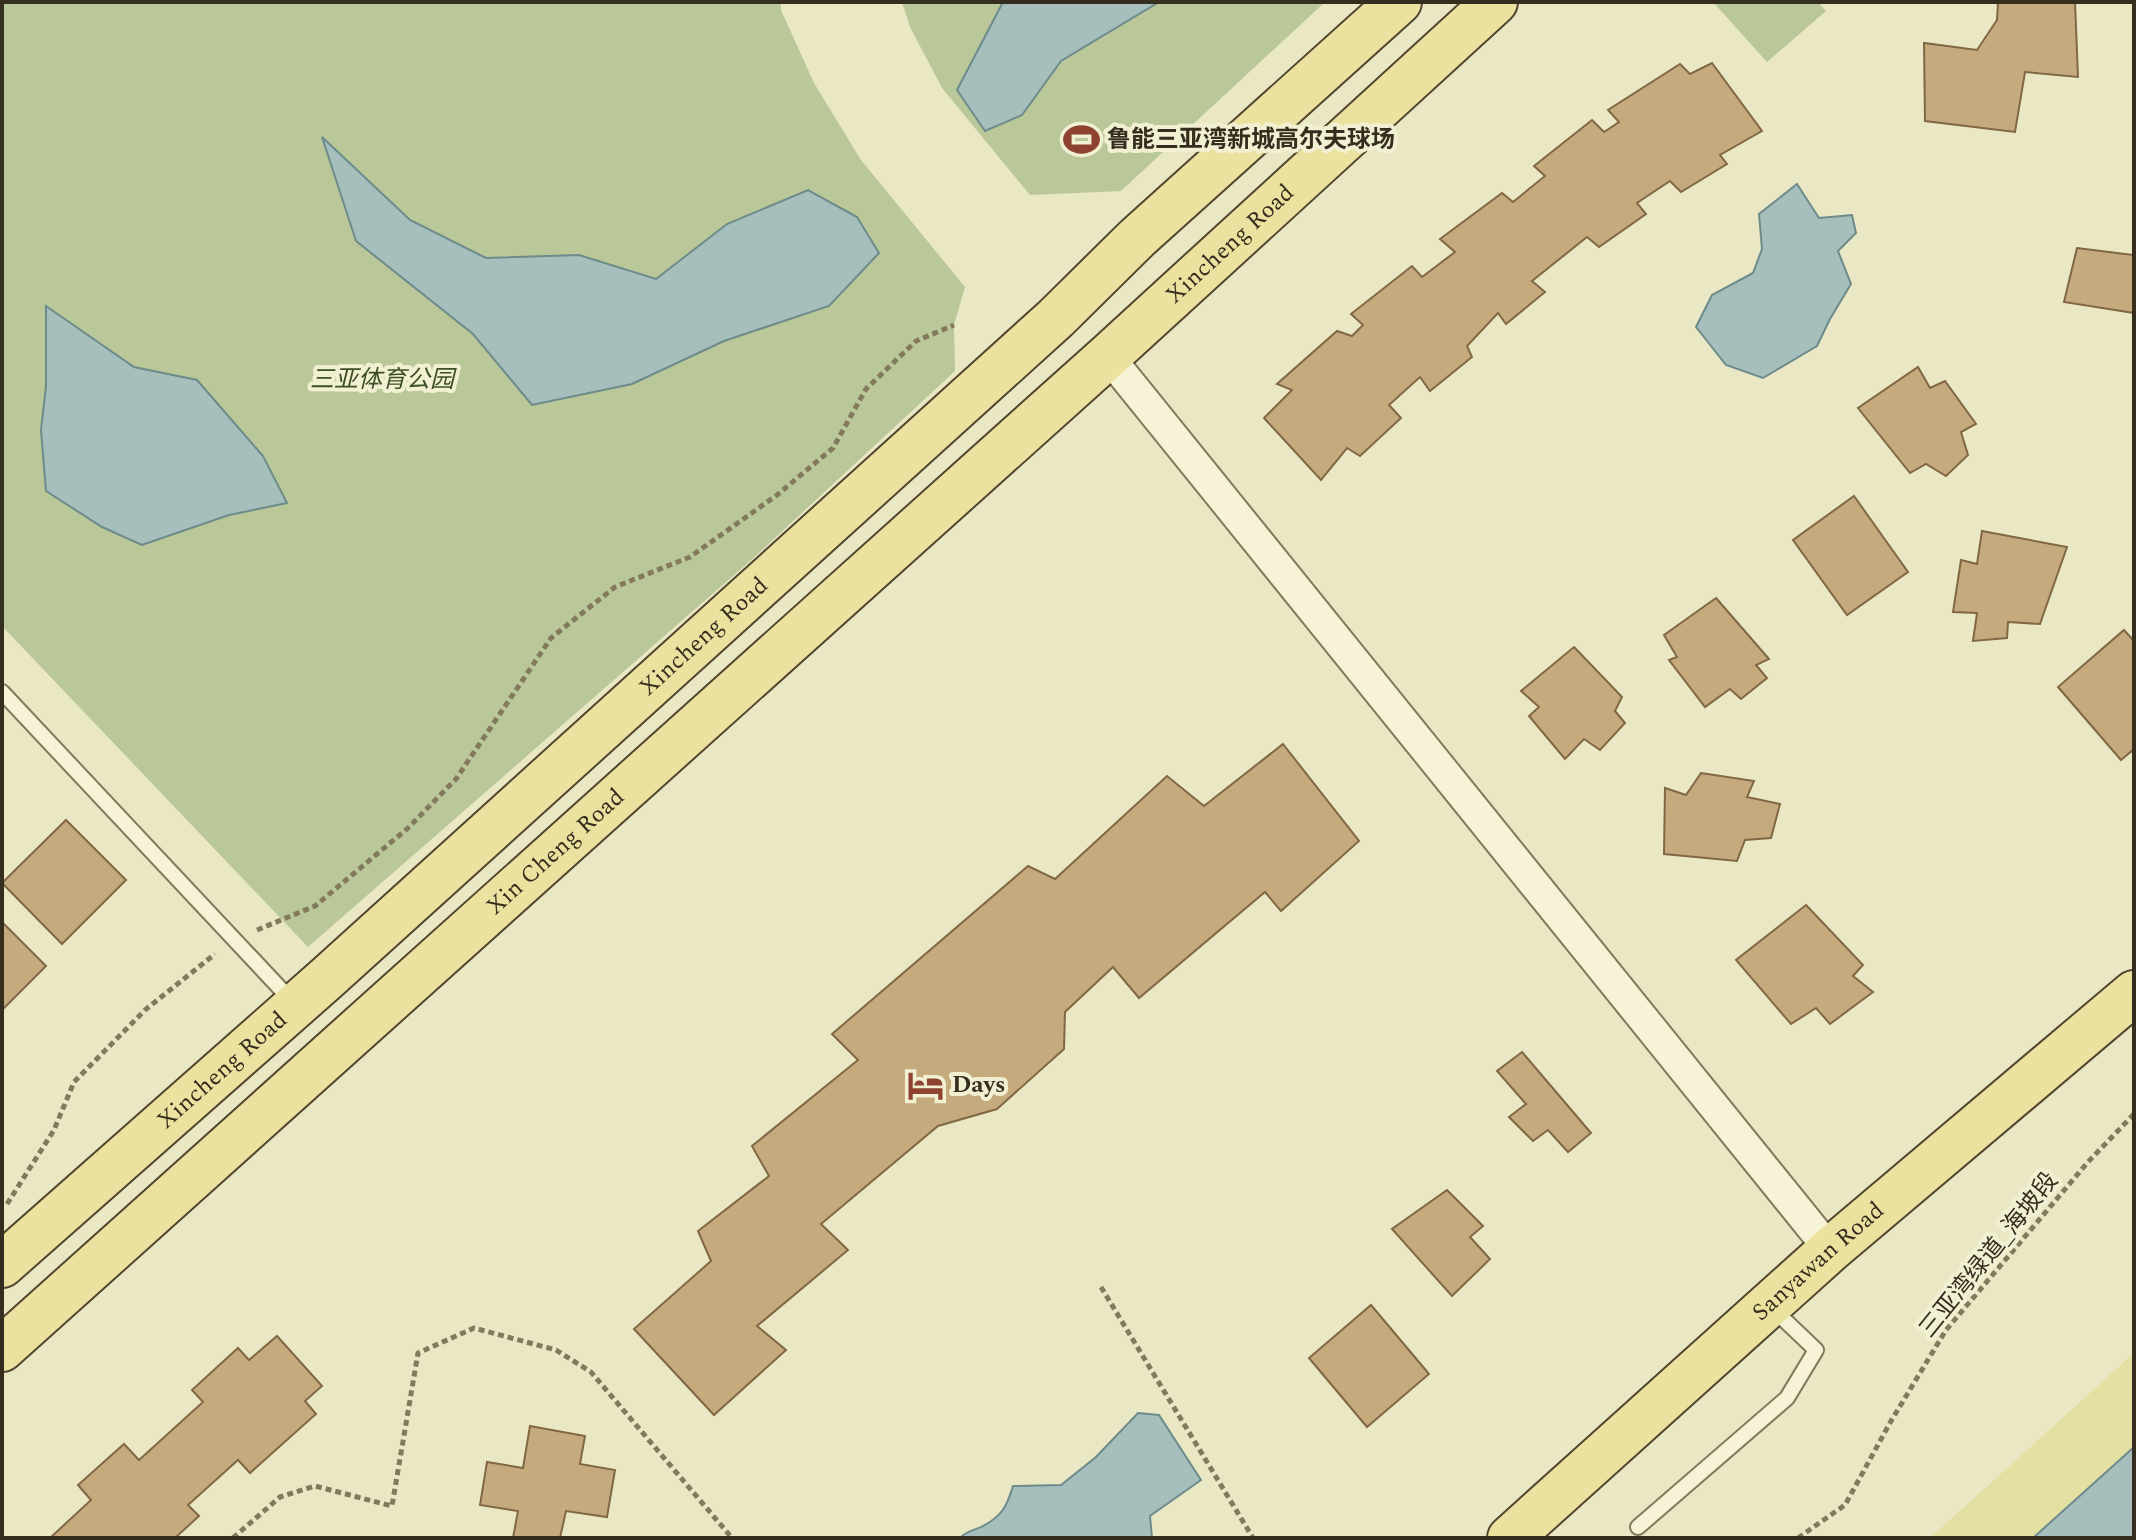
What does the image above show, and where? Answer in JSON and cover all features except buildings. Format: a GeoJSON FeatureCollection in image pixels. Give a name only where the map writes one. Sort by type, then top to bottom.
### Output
{"type":"FeatureCollection","features":[{"type":"Feature","properties":{"kind":"main road","name":"Xincheng Road"},"geometry":{"type":"LineString","coordinates":[[2,1265],[296,1005],[1056,318],[1137,238],[1399,2]]}},
{"type":"Feature","properties":{"kind":"main road","name":"Xincheng Road"},"geometry":{"type":"LineString","coordinates":[[1108,356],[1495,2]]}},
{"type":"Feature","properties":{"kind":"main road","name":"Xin Cheng Road"},"geometry":{"type":"LineString","coordinates":[[2,1349],[1108,356]]}},
{"type":"Feature","properties":{"kind":"main road","name":"Sanyawan Road"},"geometry":{"type":"LineString","coordinates":[[1510,1538],[1830,1250],[2134,993]]}},
{"type":"Feature","properties":{"kind":"street"},"geometry":{"type":"LineString","coordinates":[[1108,356],[1830,1250]]}},
{"type":"Feature","properties":{"kind":"lane"},"geometry":{"type":"LineString","coordinates":[[2,692],[296,1005]]}},
{"type":"Feature","properties":{"kind":"lane"},"geometry":{"type":"LineString","coordinates":[[1638,1527],[1787,1398],[1816,1350],[1769,1305]]}},
{"type":"Feature","properties":{"kind":"path"},"geometry":{"type":"LineString","coordinates":[[2,1212],[54,1130],[74,1082],[145,1010],[234,939],[315,906],[408,828],[456,779],[551,638],[615,587],[690,557],[777,495],[833,448],[866,389],[916,341],[954,325]]}},
{"type":"Feature","properties":{"kind":"path","name":"三亚湾绿道_海坡段"},"geometry":{"type":"LineString","coordinates":[[1798,1538],[1845,1505],[1946,1330],[2088,1162],[2134,1114]]}},
{"type":"Feature","properties":{"kind":"path"},"geometry":{"type":"LineString","coordinates":[[1101,1287],[1253,1538]]}},
{"type":"Feature","properties":{"kind":"path"},"geometry":{"type":"LineString","coordinates":[[233,1538],[280,1497],[315,1486],[392,1506],[418,1353],[474,1328],[556,1350],[591,1372],[732,1538]]}},
{"type":"Feature","properties":{"kind":"green space","name":"三亚体育公园"},"geometry":{"type":"Polygon","coordinates":[[[2,2],[781,2],[781,10],[814,83],[861,160],[965,287],[954,325],[955,371],[749,562],[308,947],[2,626],[2,2]]]}},
{"type":"Feature","properties":{"kind":"green space","name":"鲁能三亚湾新城高尔夫球场"},"geometry":{"type":"Polygon","coordinates":[[[902,2],[1325,2],[1121,191],[1030,195],[942,88],[910,27],[902,2]]]}},
{"type":"Feature","properties":{"kind":"green space"},"geometry":{"type":"Polygon","coordinates":[[[1713,2],[1818,2],[1826,11],[1767,62],[1713,2]]]}},
{"type":"Feature","properties":{"kind":"sand"},"geometry":{"type":"Polygon","coordinates":[[[2134,1353],[2134,1447],[2033,1538],[1930,1538],[2134,1353]]]}},
{"type":"Feature","properties":{"kind":"water"},"geometry":{"type":"Polygon","coordinates":[[[1003,2],[1159,2],[1061,61],[1022,115],[985,131],[957,90],[1003,2]]]}},
{"type":"Feature","properties":{"kind":"water"},"geometry":{"type":"Polygon","coordinates":[[[322,137],[410,220],[486,258],[579,255],[656,279],[727,224],[808,190],[857,217],[879,253],[829,306],[724,341],[632,384],[532,405],[473,334],[356,241],[322,137]]]}},
{"type":"Feature","properties":{"kind":"water"},"geometry":{"type":"Polygon","coordinates":[[[1797,184],[1819,218],[1852,215],[1856,233],[1838,251],[1851,284],[1817,346],[1763,378],[1726,365],[1696,327],[1712,295],[1753,273],[1762,249],[1759,214],[1797,184]]]}},
{"type":"Feature","properties":{"kind":"water"},"geometry":{"type":"Polygon","coordinates":[[[46,306],[134,367],[197,380],[263,456],[287,503],[229,515],[142,545],[102,527],[46,491],[41,430],[46,386],[46,306]]]}},
{"type":"Feature","properties":{"kind":"water"},"geometry":{"type":"Polygon","coordinates":[[[1138,1413],[1159,1415],[1201,1480],[1150,1516],[1152,1538],[960,1538],[999,1514],[1013,1486],[1061,1485],[1096,1457],[1138,1413]]]}},
{"type":"Feature","properties":{"kind":"water"},"geometry":{"type":"Polygon","coordinates":[[[2134,1447],[2134,1538],[2033,1538],[2134,1447]]]}},
{"type":"Feature","properties":{"kind":"place","name":"鲁能三亚湾新城高尔夫球场"},"geometry":{"type":"Point","coordinates":[1081,140]}},
{"type":"Feature","properties":{"kind":"place","name":"Days"},"geometry":{"type":"Point","coordinates":[926,1085]}}]}
